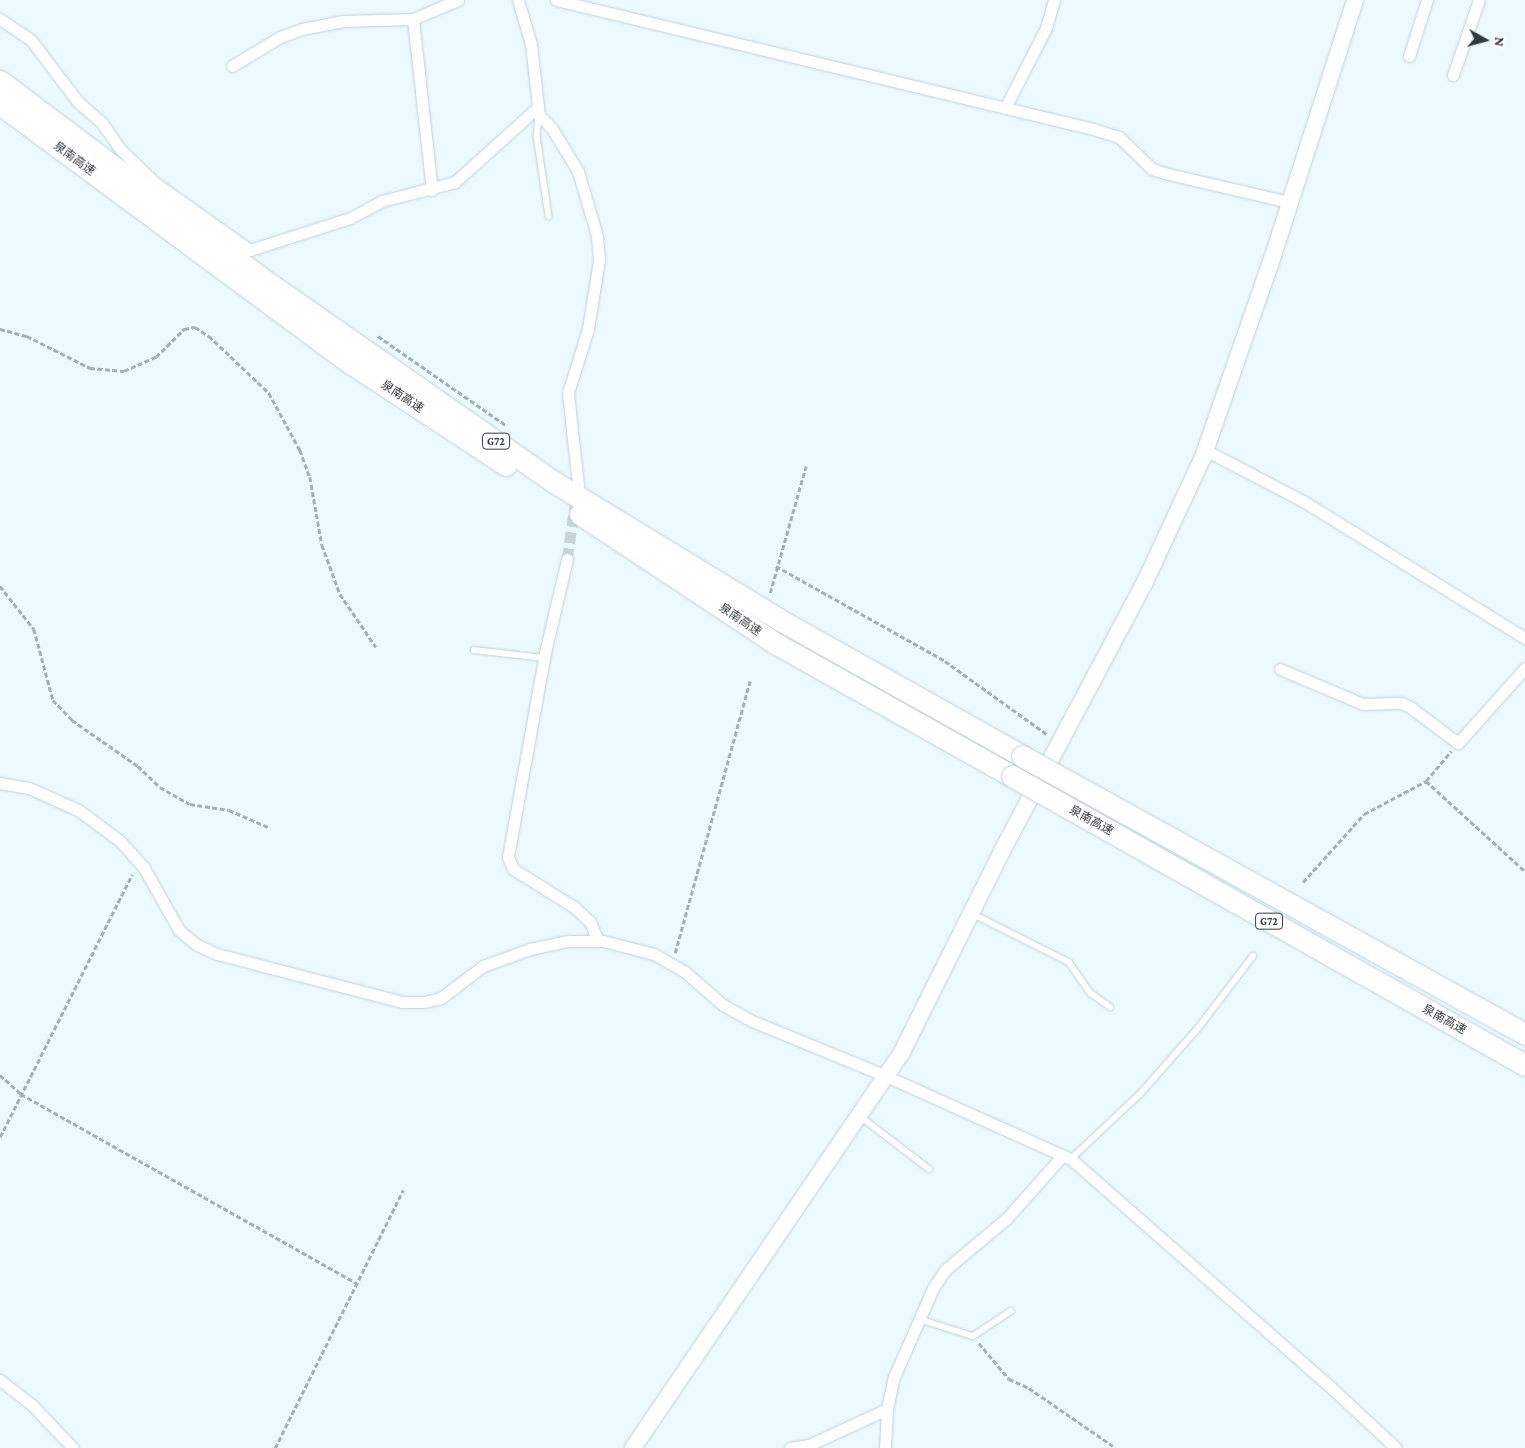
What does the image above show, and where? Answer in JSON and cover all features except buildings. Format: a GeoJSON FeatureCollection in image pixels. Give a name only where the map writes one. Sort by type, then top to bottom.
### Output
{"type":"FeatureCollection","features":[{"type":"Feature","properties":{"kind":"highway","name":"泉南高速"},"geometry":{"type":"LineString","coordinates":[[0,81],[260,277],[554,482],[780,620],[1525,1034]]}},
{"type":"Feature","properties":{"kind":"highway","name":"泉南高速"},"geometry":{"type":"LineString","coordinates":[[0,104],[352,364],[775,643],[1525,1065]]}},
{"type":"Feature","properties":{"kind":"street"},"geometry":{"type":"LineString","coordinates":[[232,66],[280,37],[302,29],[342,21],[413,19],[458,0]]}},
{"type":"Feature","properties":{"kind":"street"},"geometry":{"type":"LineString","coordinates":[[518,0],[531,44],[538,111],[551,127],[578,171],[597,236],[599,260],[588,329],[568,393],[578,484]]}},
{"type":"Feature","properties":{"kind":"street"},"geometry":{"type":"LineString","coordinates":[[556,0],[1005,108],[1119,138],[1152,168],[1164,174],[1290,202]]}},
{"type":"Feature","properties":{"kind":"street"},"geometry":{"type":"LineString","coordinates":[[1005,108],[1046,28],[1054,0]]}},
{"type":"Feature","properties":{"kind":"street"},"geometry":{"type":"LineString","coordinates":[[633,1448],[902,1052],[971,913],[1144,584],[1205,450],[1290,202],[1355,0]]}},
{"type":"Feature","properties":{"kind":"street"},"geometry":{"type":"LineString","coordinates":[[1409,56],[1427,0]]}},
{"type":"Feature","properties":{"kind":"street"},"geometry":{"type":"LineString","coordinates":[[1453,75],[1479,0]]}},
{"type":"Feature","properties":{"kind":"street"},"geometry":{"type":"LineString","coordinates":[[0,19],[31,40],[78,102],[102,123],[121,150],[154,182],[230,239],[250,250],[350,218],[382,202],[432,190],[455,182],[538,111]]}},
{"type":"Feature","properties":{"kind":"street"},"geometry":{"type":"LineString","coordinates":[[413,19],[432,190]]}},
{"type":"Feature","properties":{"kind":"street"},"geometry":{"type":"LineString","coordinates":[[1205,450],[1303,501],[1525,638]]}},
{"type":"Feature","properties":{"kind":"street"},"geometry":{"type":"LineString","coordinates":[[567,559],[544,658],[508,857],[519,873],[574,907],[590,922],[598,941]]}},
{"type":"Feature","properties":{"kind":"street"},"geometry":{"type":"LineString","coordinates":[[1280,669],[1364,704],[1401,703],[1410,707],[1458,743],[1525,668]]}},
{"type":"Feature","properties":{"kind":"street"},"geometry":{"type":"LineString","coordinates":[[0,783],[29,788],[78,810],[120,841],[138,862],[179,930],[196,945],[217,954],[402,1002],[441,998],[482,966],[530,949],[569,941],[598,941],[654,954],[672,964],[723,1005],[752,1022],[886,1076],[1067,1157],[1324,1381],[1396,1448]]}},
{"type":"Feature","properties":{"kind":"street"},"geometry":{"type":"LineString","coordinates":[[886,1448],[887,1409],[894,1377],[919,1319],[945,1270],[1007,1218],[1067,1157]]}},
{"type":"Feature","properties":{"kind":"street"},"geometry":{"type":"LineString","coordinates":[[0,1380],[32,1405],[73,1448]]}},
{"type":"Feature","properties":{"kind":"street"},"geometry":{"type":"LineString","coordinates":[[790,1448],[809,1445],[887,1409]]}},
{"type":"Feature","properties":{"kind":"lane"},"geometry":{"type":"LineString","coordinates":[[538,111],[537,136],[548,216]]}},
{"type":"Feature","properties":{"kind":"lane"},"geometry":{"type":"LineString","coordinates":[[474,650],[544,658]]}},
{"type":"Feature","properties":{"kind":"lane"},"geometry":{"type":"LineString","coordinates":[[971,913],[1069,962],[1091,993],[1110,1007]]}},
{"type":"Feature","properties":{"kind":"lane"},"geometry":{"type":"LineString","coordinates":[[1067,1157],[1140,1094],[1200,1027],[1253,956]]}},
{"type":"Feature","properties":{"kind":"lane"},"geometry":{"type":"LineString","coordinates":[[860,1116],[929,1169]]}},
{"type":"Feature","properties":{"kind":"lane"},"geometry":{"type":"LineString","coordinates":[[919,1319],[973,1336],[1011,1311]]}},
{"type":"Feature","properties":{"kind":"path"},"geometry":{"type":"LineString","coordinates":[[0,329],[27,336],[90,368],[124,371],[156,356],[184,329],[196,327],[209,336],[269,393],[291,434],[310,477],[322,545],[340,594],[376,647]]}},
{"type":"Feature","properties":{"kind":"path"},"geometry":{"type":"LineString","coordinates":[[768,599],[806,466]]}},
{"type":"Feature","properties":{"kind":"path"},"geometry":{"type":"LineString","coordinates":[[776,566],[946,661],[1059,743]]}},
{"type":"Feature","properties":{"kind":"path"},"geometry":{"type":"LineString","coordinates":[[0,586],[34,629],[53,700],[72,720],[138,766],[160,787],[190,804],[229,810],[268,827]]}},
{"type":"Feature","properties":{"kind":"path"},"geometry":{"type":"LineString","coordinates":[[672,964],[750,681]]}},
{"type":"Feature","properties":{"kind":"path"},"geometry":{"type":"LineString","coordinates":[[1303,882],[1364,814],[1426,781],[1458,743]]}},
{"type":"Feature","properties":{"kind":"path"},"geometry":{"type":"LineString","coordinates":[[1426,781],[1525,871]]}},
{"type":"Feature","properties":{"kind":"path"},"geometry":{"type":"LineString","coordinates":[[0,1137],[138,862]]}},
{"type":"Feature","properties":{"kind":"path"},"geometry":{"type":"LineString","coordinates":[[0,1075],[21,1094],[356,1283]]}},
{"type":"Feature","properties":{"kind":"path"},"geometry":{"type":"LineString","coordinates":[[274,1448],[403,1190]]}},
{"type":"Feature","properties":{"kind":"path"},"geometry":{"type":"LineString","coordinates":[[973,1336],[1009,1379],[1029,1388],[1113,1446]]}},
{"type":"Feature","properties":{"kind":"tunnel"},"geometry":{"type":"LineString","coordinates":[[567,559],[575,506]]}}]}
